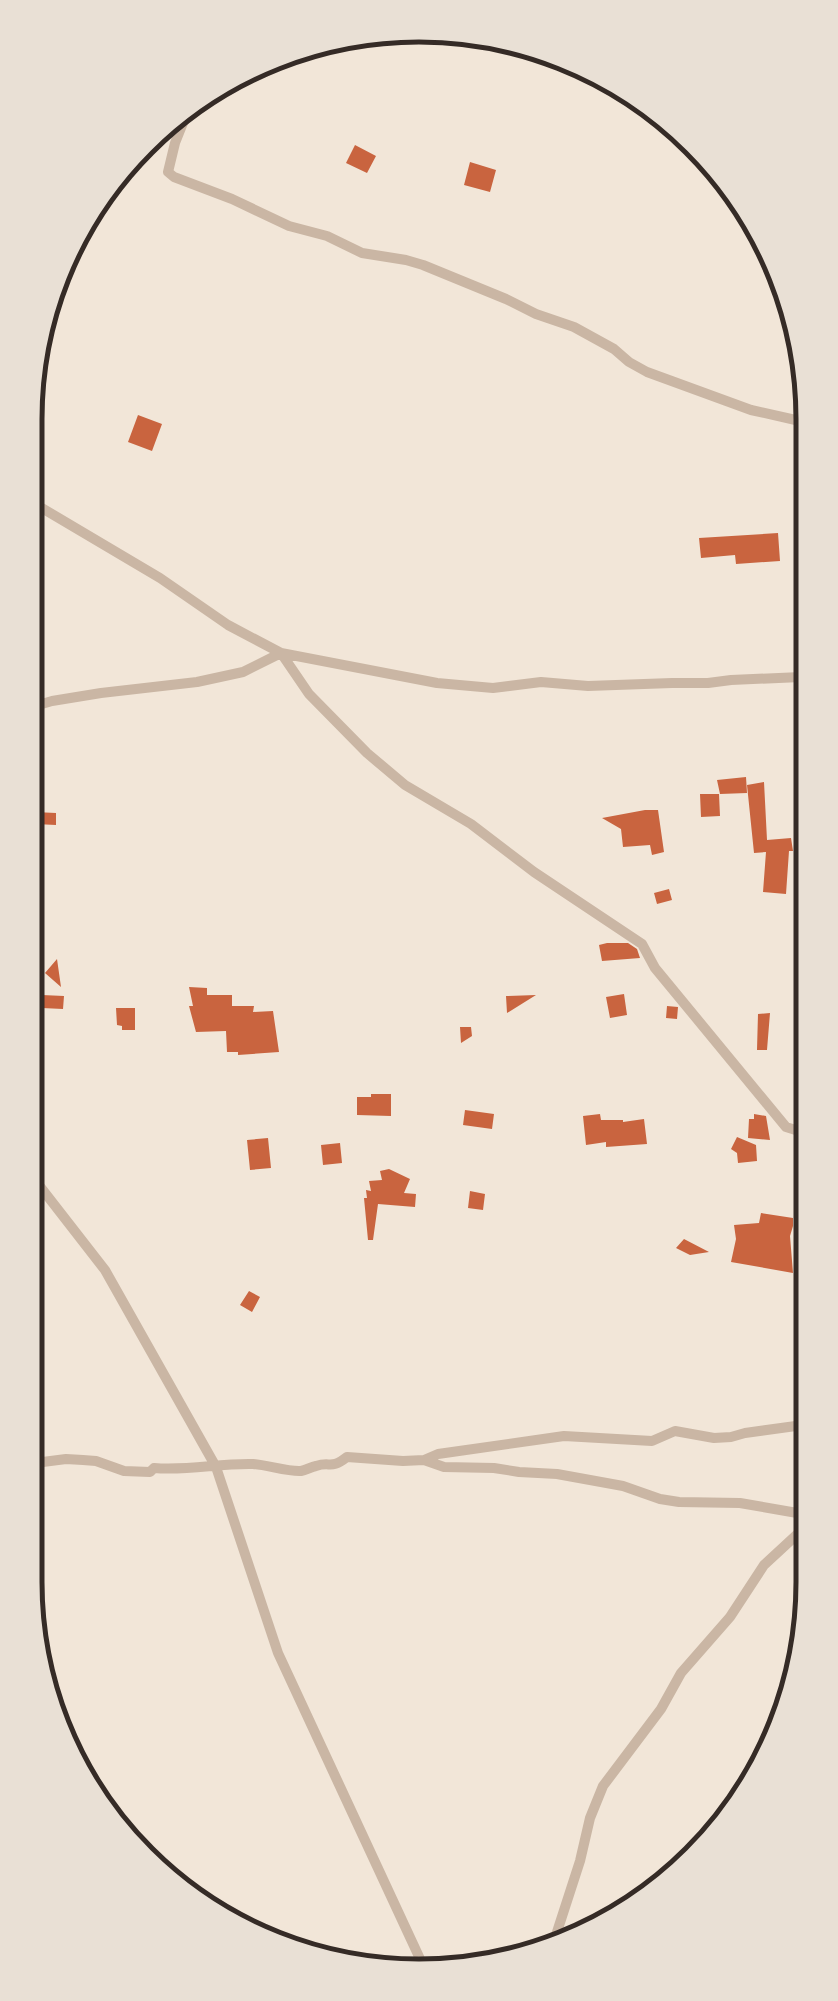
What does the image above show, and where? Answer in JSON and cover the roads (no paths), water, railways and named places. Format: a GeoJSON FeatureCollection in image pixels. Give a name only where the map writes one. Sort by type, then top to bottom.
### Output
{"type":"FeatureCollection","features":[{"type":"Feature","properties":{"kind":"street"},"geometry":{"type":"LineString","coordinates":[[181,126],[175,142],[168,172],[174,177],[232,199],[289,226],[327,236],[362,253],[406,260],[423,265],[506,299],[536,314],[574,327],[614,349],[629,362],[647,372],[751,410],[796,420]]}},
{"type":"Feature","properties":{"kind":"street"},"geometry":{"type":"LineString","coordinates":[[42,508],[160,578],[228,625],[281,653],[437,683],[492,688],[541,682],[588,686],[708,683],[731,680],[796,677]]}},
{"type":"Feature","properties":{"kind":"street"},"geometry":{"type":"LineString","coordinates":[[42,704],[52,700],[101,693],[133,691],[197,682],[243,672],[281,653]]}},
{"type":"Feature","properties":{"kind":"street"},"geometry":{"type":"LineString","coordinates":[[281,653],[309,694],[367,752],[405,785],[472,824],[534,872],[642,944],[655,968],[786,1127],[796,1130]]}},
{"type":"Feature","properties":{"kind":"street"},"geometry":{"type":"LineString","coordinates":[[42,1189],[105,1270],[216,1467],[278,1653],[420,1959]]}},
{"type":"Feature","properties":{"kind":"street"},"geometry":{"type":"LineString","coordinates":[[42,1462],[66,1459],[89,1460],[124,1471],[150,1472],[154,1468],[175,1470],[252,1464],[303,1471],[318,1465],[337,1465],[347,1457],[403,1461],[424,1460],[438,1454],[564,1436],[652,1441],[675,1431],[714,1438],[732,1437],[745,1433],[796,1426]]}},
{"type":"Feature","properties":{"kind":"street"},"geometry":{"type":"LineString","coordinates":[[424,1460],[444,1468],[494,1468],[584,1478],[623,1486],[660,1499],[679,1502],[763,1505],[796,1512]]}},
{"type":"Feature","properties":{"kind":"street"},"geometry":{"type":"LineString","coordinates":[[557,1932],[580,1860],[590,1818],[603,1786],[661,1709],[681,1673],[730,1616],[764,1565],[796,1536]]}}]}
